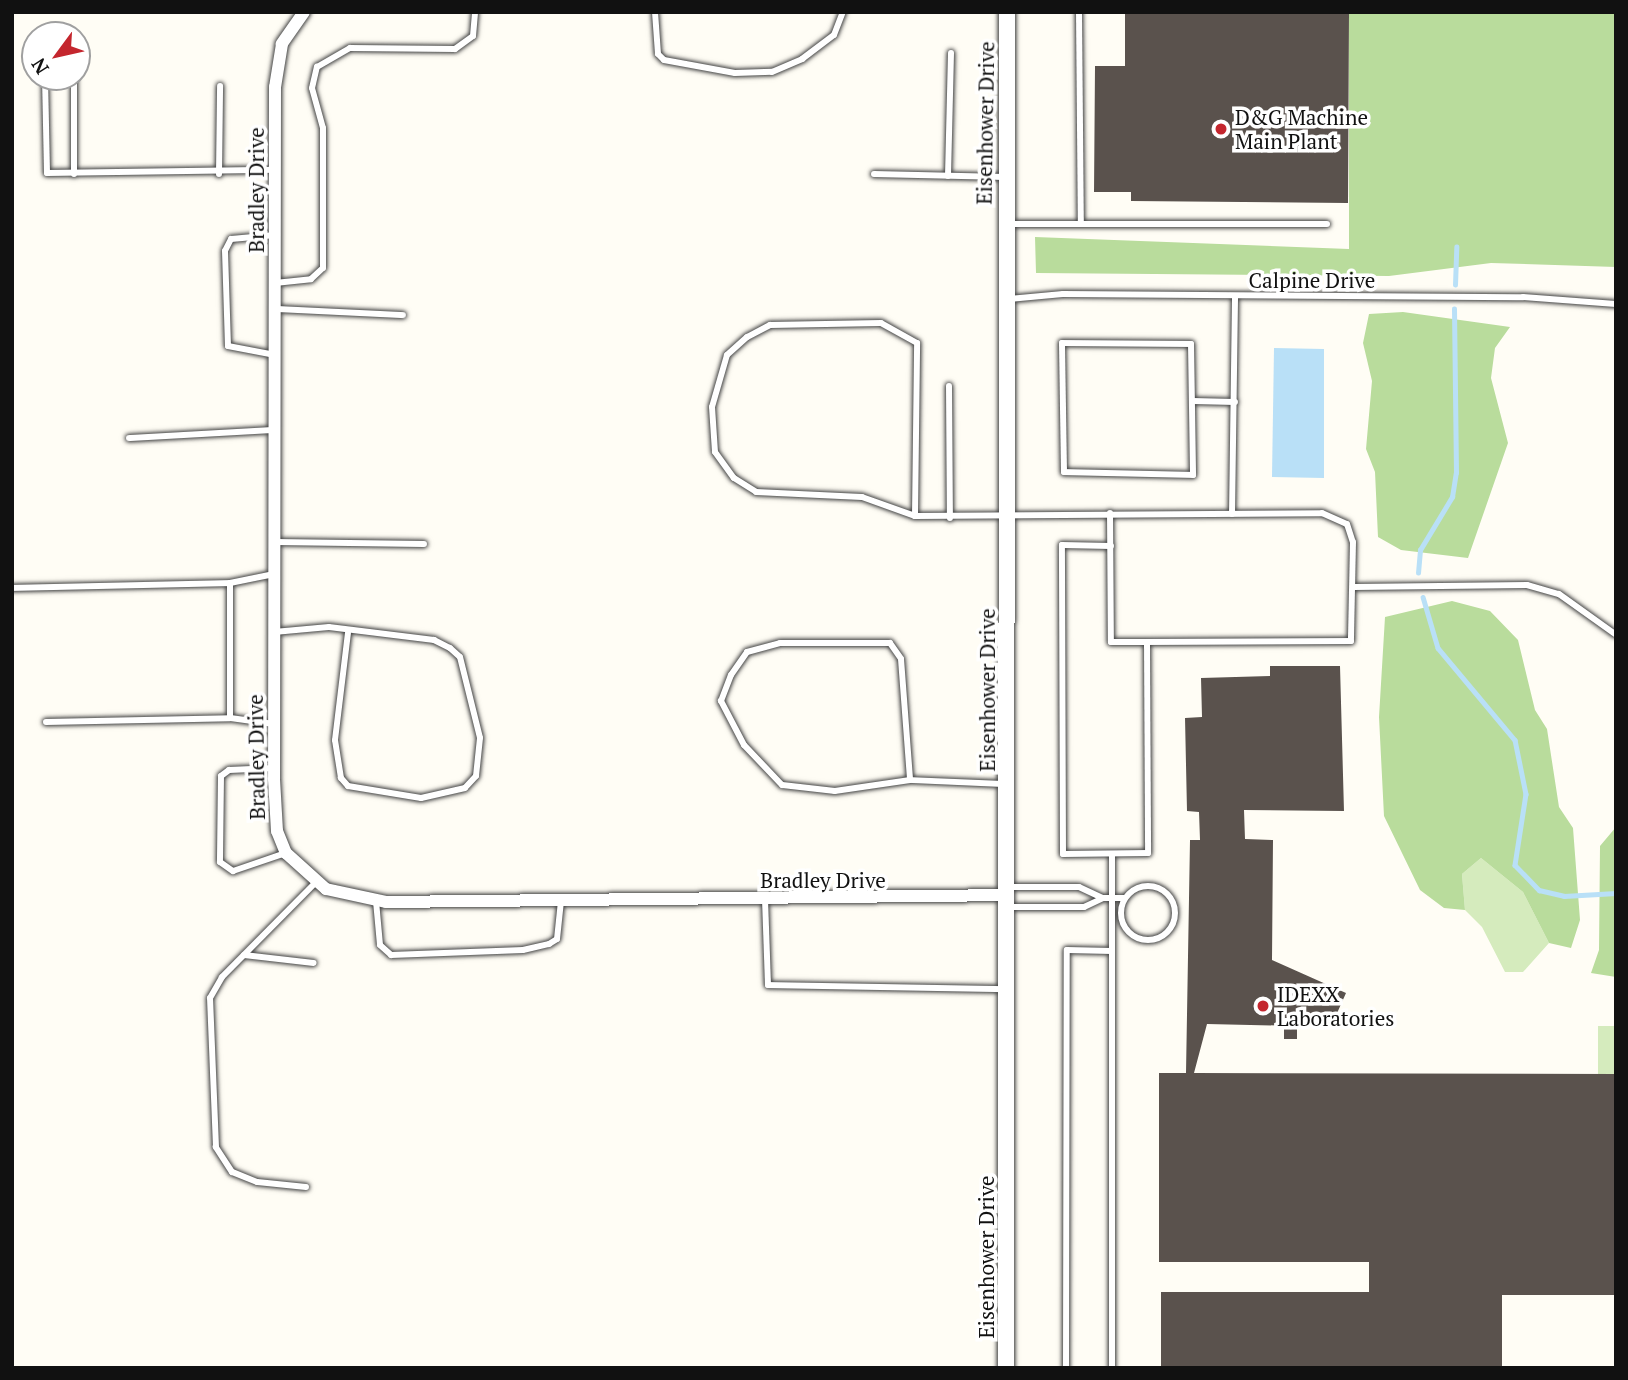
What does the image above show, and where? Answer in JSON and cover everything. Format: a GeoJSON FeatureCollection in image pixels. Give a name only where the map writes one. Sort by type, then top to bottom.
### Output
{"type":"FeatureCollection","features":[{"type":"Feature","properties":{"kind":"street","name":"Bradley Drive"},"geometry":{"type":"LineString","coordinates":[[304,12],[277,58],[274,768],[278,831],[286,853],[315,883],[376,901],[1008,896]]}},
{"type":"Feature","properties":{"kind":"street","name":"Eisenhower Drive"},"geometry":{"type":"LineString","coordinates":[[1006,1368],[1009,299],[1005,224],[1007,12]]}},
{"type":"Feature","properties":{"kind":"lane"},"geometry":{"type":"LineString","coordinates":[[275,284],[311,279],[323,268],[323,128],[312,88],[317,67],[350,48],[455,49],[473,36],[475,12]]}},
{"type":"Feature","properties":{"kind":"lane"},"geometry":{"type":"LineString","coordinates":[[655,12],[658,54],[664,60],[735,73],[772,72],[802,59],[834,35],[843,12]]}},
{"type":"Feature","properties":{"kind":"lane"},"geometry":{"type":"LineString","coordinates":[[1079,12],[1080,224]]}},
{"type":"Feature","properties":{"kind":"lane"},"geometry":{"type":"LineString","coordinates":[[947,176],[951,53]]}},
{"type":"Feature","properties":{"kind":"lane"},"geometry":{"type":"LineString","coordinates":[[219,174],[220,86]]}},
{"type":"Feature","properties":{"kind":"lane"},"geometry":{"type":"LineString","coordinates":[[45,91],[47,173],[219,174],[275,170]]}},
{"type":"Feature","properties":{"kind":"lane"},"geometry":{"type":"LineString","coordinates":[[74,91],[74,174]]}},
{"type":"Feature","properties":{"kind":"lane"},"geometry":{"type":"LineString","coordinates":[[874,174],[1005,177]]}},
{"type":"Feature","properties":{"kind":"lane"},"geometry":{"type":"LineString","coordinates":[[1005,224],[1327,224]]}},
{"type":"Feature","properties":{"kind":"lane"},"geometry":{"type":"LineString","coordinates":[[275,235],[231,239],[225,251],[229,346],[275,355]]}},
{"type":"Feature","properties":{"kind":"lane","name":"Calpine Drive"},"geometry":{"type":"LineString","coordinates":[[1009,299],[1063,294],[1523,297],[1616,304]]}},
{"type":"Feature","properties":{"kind":"lane"},"geometry":{"type":"LineString","coordinates":[[1231,514],[1235,297]]}},
{"type":"Feature","properties":{"kind":"lane"},"geometry":{"type":"LineString","coordinates":[[275,309],[404,315]]}},
{"type":"Feature","properties":{"kind":"lane"},"geometry":{"type":"LineString","coordinates":[[915,516],[917,343],[881,323],[770,325],[747,337],[727,355],[712,407],[715,452],[734,478],[756,492],[862,497],[915,516],[950,518],[1008,513],[1110,513],[1231,514],[1338,516],[1353,542],[1351,641],[1111,642],[1110,513]]}},
{"type":"Feature","properties":{"kind":"lane"},"geometry":{"type":"LineString","coordinates":[[1062,343],[1191,344],[1193,401],[1193,475],[1064,472],[1062,343]]}},
{"type":"Feature","properties":{"kind":"lane"},"geometry":{"type":"LineString","coordinates":[[949,386],[950,518]]}},
{"type":"Feature","properties":{"kind":"lane"},"geometry":{"type":"LineString","coordinates":[[1193,401],[1235,402]]}},
{"type":"Feature","properties":{"kind":"lane"},"geometry":{"type":"LineString","coordinates":[[129,439],[275,429]]}},
{"type":"Feature","properties":{"kind":"lane"},"geometry":{"type":"LineString","coordinates":[[275,542],[424,544]]}},
{"type":"Feature","properties":{"kind":"lane"},"geometry":{"type":"LineString","coordinates":[[1111,546],[1062,545],[1063,854],[1148,853],[1147,642]]}},
{"type":"Feature","properties":{"kind":"lane"},"geometry":{"type":"LineString","coordinates":[[12,588],[230,583],[275,574]]}},
{"type":"Feature","properties":{"kind":"lane"},"geometry":{"type":"LineString","coordinates":[[230,583],[230,718]]}},
{"type":"Feature","properties":{"kind":"lane"},"geometry":{"type":"LineString","coordinates":[[1354,587],[1527,585],[1559,594],[1615,634]]}},
{"type":"Feature","properties":{"kind":"lane"},"geometry":{"type":"LineString","coordinates":[[274,632],[329,627],[348,633],[434,640],[460,657],[480,738],[476,776],[465,788],[421,798],[348,786],[341,778],[335,740],[348,633]]}},
{"type":"Feature","properties":{"kind":"lane"},"geometry":{"type":"LineString","coordinates":[[910,780],[901,659],[890,643],[780,643],[747,652],[731,675],[721,701],[744,745],[782,785],[835,792],[910,780],[1008,784]]}},
{"type":"Feature","properties":{"kind":"lane"},"geometry":{"type":"LineString","coordinates":[[46,722],[230,718],[274,724]]}},
{"type":"Feature","properties":{"kind":"lane"},"geometry":{"type":"LineString","coordinates":[[274,768],[229,770],[221,776],[220,862],[233,871],[286,853]]}},
{"type":"Feature","properties":{"kind":"lane"},"geometry":{"type":"LineString","coordinates":[[1112,855],[1112,1368]]}},
{"type":"Feature","properties":{"kind":"lane"},"geometry":{"type":"LineString","coordinates":[[306,1187],[257,1182],[232,1172],[216,1147],[210,998],[244,955],[315,883]]}},
{"type":"Feature","properties":{"kind":"lane"},"geometry":{"type":"LineString","coordinates":[[1008,896],[1079,887],[1103,898],[1125,898],[1146,886],[1163,890],[1175,912],[1169,930],[1154,940],[1135,937],[1119,913],[1125,898]]}},
{"type":"Feature","properties":{"kind":"lane"},"geometry":{"type":"LineString","coordinates":[[1008,896],[1084,907],[1103,898]]}},
{"type":"Feature","properties":{"kind":"lane"},"geometry":{"type":"LineString","coordinates":[[765,899],[768,985],[1008,989]]}},
{"type":"Feature","properties":{"kind":"lane"},"geometry":{"type":"LineString","coordinates":[[376,901],[380,945],[391,956],[523,950],[549,944],[557,939],[561,900]]}},
{"type":"Feature","properties":{"kind":"lane"},"geometry":{"type":"LineString","coordinates":[[1066,1368],[1067,950],[1112,951]]}},
{"type":"Feature","properties":{"kind":"lane"},"geometry":{"type":"LineString","coordinates":[[244,955],[314,962]]}},
{"type":"Feature","properties":{"kind":"green space"},"geometry":{"type":"Polygon","coordinates":[[[1349,12],[1616,12],[1616,267],[1491,263],[1389,276],[1036,273],[1035,237],[1349,249],[1349,12]]]}},
{"type":"Feature","properties":{"kind":"green space"},"geometry":{"type":"Polygon","coordinates":[[[1403,312],[1510,327],[1495,348],[1491,378],[1508,443],[1468,558],[1401,550],[1378,537],[1375,472],[1366,449],[1372,381],[1363,343],[1369,314],[1403,312]]]}},
{"type":"Feature","properties":{"kind":"green space"},"geometry":{"type":"Polygon","coordinates":[[[1452,601],[1490,611],[1518,640],[1535,710],[1547,729],[1559,807],[1573,828],[1580,920],[1571,948],[1549,943],[1523,892],[1481,858],[1462,874],[1465,910],[1444,908],[1420,890],[1384,816],[1379,717],[1385,617],[1452,601]]]}},
{"type":"Feature","properties":{"kind":"green space"},"geometry":{"type":"Polygon","coordinates":[[[1616,827],[1616,977],[1591,973],[1599,950],[1600,846],[1616,827]]]}},
{"type":"Feature","properties":{"kind":"green space"},"geometry":{"type":"Polygon","coordinates":[[[1481,858],[1523,892],[1549,943],[1523,972],[1505,972],[1482,927],[1465,910],[1462,874],[1481,858]]]}},
{"type":"Feature","properties":{"kind":"green space"},"geometry":{"type":"Polygon","coordinates":[[[1598,1026],[1616,1026],[1616,1074],[1598,1074],[1598,1026]]]}},
{"type":"Feature","properties":{"kind":"water"},"geometry":{"type":"Polygon","coordinates":[[[1274,348],[1324,349],[1324,478],[1272,477],[1274,348]]]}},
{"type":"Feature","properties":{"kind":"building","name":"D&G Machine Main Plant"},"geometry":{"type":"Polygon","coordinates":[[[1349,13],[1348,203],[1131,201],[1131,192],[1094,192],[1095,66],[1125,66],[1125,14],[1349,13]]]}},
{"type":"Feature","properties":{"kind":"building","name":"IDEXX Laboratories"},"geometry":{"type":"Polygon","coordinates":[[[1270,666],[1340,666],[1344,811],[1244,810],[1245,839],[1273,840],[1272,960],[1346,993],[1334,1020],[1298,1020],[1299,1026],[1207,1024],[1194,1073],[1616,1074],[1616,1295],[1502,1295],[1502,1368],[1161,1368],[1161,1292],[1369,1292],[1369,1262],[1159,1262],[1159,1073],[1186,1073],[1190,840],[1200,840],[1199,812],[1187,811],[1185,718],[1202,717],[1201,678],[1270,676],[1270,666]]]}},
{"type":"Feature","properties":{"kind":"building"},"geometry":{"type":"Polygon","coordinates":[[[1284,1028],[1297,1028],[1297,1039],[1284,1039],[1284,1028]]]}},
{"type":"Feature","properties":{"kind":"waterway"},"geometry":{"type":"LineString","coordinates":[[1455,285],[1456,247]]}},
{"type":"Feature","properties":{"kind":"waterway"},"geometry":{"type":"LineString","coordinates":[[1418,573],[1420,550],[1452,497],[1456,473],[1454,309]]}},
{"type":"Feature","properties":{"kind":"waterway"},"geometry":{"type":"LineString","coordinates":[[1423,597],[1438,648],[1515,740],[1526,794],[1515,865],[1539,890],[1564,896],[1616,893]]}},
{"type":"Feature","properties":{"kind":"place","name":"D&G Machine Main Plant"},"geometry":{"type":"Point","coordinates":[1221,129]}},
{"type":"Feature","properties":{"kind":"place","name":"IDEXX Laboratories"},"geometry":{"type":"Point","coordinates":[1263,1006]}}]}
